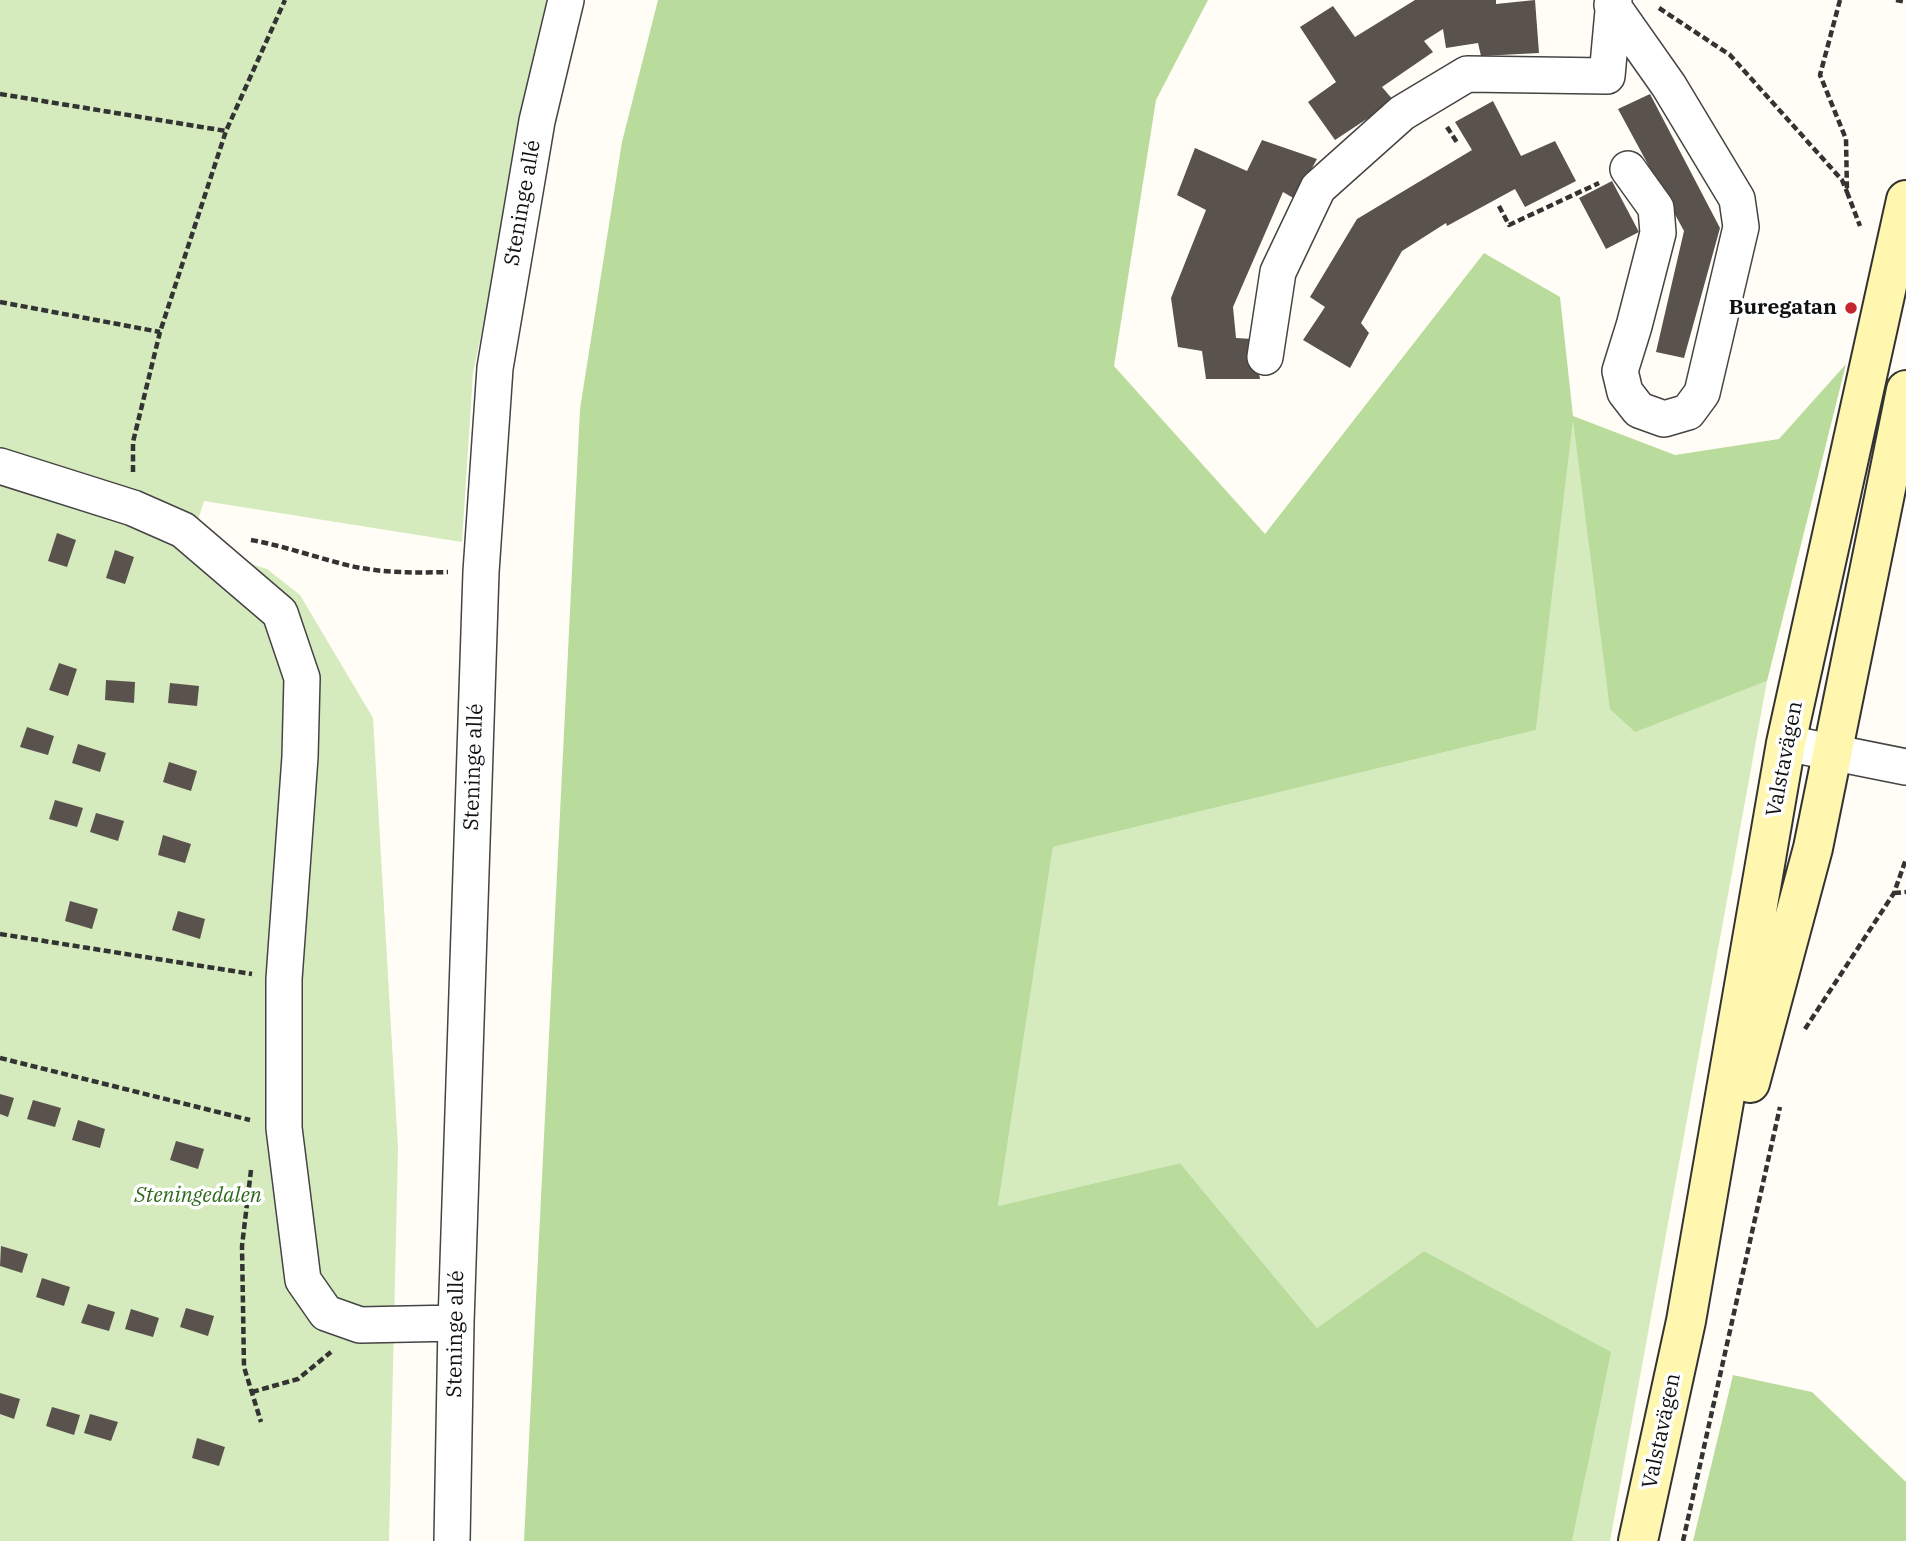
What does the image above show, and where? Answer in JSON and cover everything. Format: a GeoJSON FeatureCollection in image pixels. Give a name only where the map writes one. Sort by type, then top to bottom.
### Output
{"type":"FeatureCollection","features":[{"type":"Feature","properties":{"kind":"street","name":"Steninge allé"},"geometry":{"type":"LineString","coordinates":[[452,1541],[456,1323],[481,572],[495,369],[537,121],[566,0]]}},
{"type":"Feature","properties":{"kind":"street"},"geometry":{"type":"LineString","coordinates":[[1265,357],[1278,272],[1318,188],[1402,113],[1466,74],[1607,76],[1613,2]]}},
{"type":"Feature","properties":{"kind":"street"},"geometry":{"type":"LineString","coordinates":[[1613,2],[1669,86],[1737,199],[1741,227],[1702,393],[1688,412],[1664,419],[1639,410],[1625,392],[1620,371],[1658,233],[1656,208],[1628,169]]}},
{"type":"Feature","properties":{"kind":"street","name":"Valstavägen"},"geometry":{"type":"LineString","coordinates":[[1638,1541],[1686,1321],[1786,743],[1906,200]]}},
{"type":"Feature","properties":{"kind":"street","name":"Valstavägen"},"geometry":{"type":"LineString","coordinates":[[1686,1321],[1813,848],[1906,390]]}},
{"type":"Feature","properties":{"kind":"street"},"geometry":{"type":"LineString","coordinates":[[0,466],[133,508],[183,530],[280,613],[302,678],[300,757],[284,979],[284,1128],[303,1280],[326,1313],[360,1325],[456,1323]]}},
{"type":"Feature","properties":{"kind":"street"},"geometry":{"type":"LineString","coordinates":[[1786,743],[1906,767]]}},
{"type":"Feature","properties":{"kind":"path"},"geometry":{"type":"LineString","coordinates":[[133,508],[133,442],[160,332],[226,131],[285,0]]}},
{"type":"Feature","properties":{"kind":"path"},"geometry":{"type":"LineString","coordinates":[[1840,0],[1820,75],[1846,139],[1847,192]]}},
{"type":"Feature","properties":{"kind":"path"},"geometry":{"type":"LineString","coordinates":[[1896,0],[1906,2]]}},
{"type":"Feature","properties":{"kind":"path"},"geometry":{"type":"LineString","coordinates":[[1657,7],[1730,55],[1842,180],[1861,227]]}},
{"type":"Feature","properties":{"kind":"path"},"geometry":{"type":"LineString","coordinates":[[0,94],[226,131]]}},
{"type":"Feature","properties":{"kind":"path"},"geometry":{"type":"LineString","coordinates":[[1499,206],[1509,225],[1628,169]]}},
{"type":"Feature","properties":{"kind":"path"},"geometry":{"type":"LineString","coordinates":[[0,302],[160,332]]}},
{"type":"Feature","properties":{"kind":"path"},"geometry":{"type":"LineString","coordinates":[[246,540],[284,545],[352,566],[408,573],[481,572]]}},
{"type":"Feature","properties":{"kind":"path"},"geometry":{"type":"LineString","coordinates":[[1801,1036],[1894,893],[1906,859]]}},
{"type":"Feature","properties":{"kind":"path"},"geometry":{"type":"LineString","coordinates":[[1894,893],[1906,892]]}},
{"type":"Feature","properties":{"kind":"path"},"geometry":{"type":"LineString","coordinates":[[0,934],[284,979]]}},
{"type":"Feature","properties":{"kind":"path"},"geometry":{"type":"LineString","coordinates":[[0,1058],[284,1128],[252,1165],[242,1246],[244,1367],[261,1422]]}},
{"type":"Feature","properties":{"kind":"path"},"geometry":{"type":"LineString","coordinates":[[1683,1541],[1782,1101]]}},
{"type":"Feature","properties":{"kind":"path"},"geometry":{"type":"LineString","coordinates":[[252,1392],[298,1378],[360,1325]]}},
{"type":"Feature","properties":{"kind":"green space","name":"Steningedalen"},"geometry":{"type":"Polygon","coordinates":[[[0,0],[552,0],[473,373],[462,542],[204,501],[190,545],[267,569],[300,595],[373,718],[398,1148],[389,1541],[0,1541],[0,0]]]}},
{"type":"Feature","properties":{"kind":"green space"},"geometry":{"type":"Polygon","coordinates":[[[658,0],[1208,0],[1156,100],[1114,366],[1265,534],[1484,253],[1560,297],[1573,416],[1675,455],[1779,439],[1846,364],[1767,681],[1635,732],[1610,709],[1573,420],[1536,730],[1053,847],[998,1206],[1180,1163],[1317,1328],[1424,1251],[1611,1352],[1572,1541],[524,1541],[580,409],[622,142],[658,0]]]}},
{"type":"Feature","properties":{"kind":"green space"},"geometry":{"type":"Polygon","coordinates":[[[1573,416],[1635,731],[1767,681],[1610,1541],[1572,1541],[1610,1352],[1424,1251],[1317,1328],[1180,1163],[998,1206],[1053,847],[1536,730],[1573,416]]]}},
{"type":"Feature","properties":{"kind":"green space"},"geometry":{"type":"Polygon","coordinates":[[[1733,1375],[1812,1392],[1906,1482],[1906,1541],[1693,1541],[1733,1375]]]}},
{"type":"Feature","properties":{"kind":"building"},"geometry":{"type":"Polygon","coordinates":[[[1415,0],[1496,0],[1496,4],[1535,0],[1539,53],[1481,56],[1478,43],[1446,48],[1443,29],[1424,41],[1433,52],[1382,87],[1394,101],[1335,140],[1308,102],[1336,82],[1300,27],[1333,6],[1355,37],[1415,0]]]}},
{"type":"Feature","properties":{"kind":"building"},"geometry":{"type":"Polygon","coordinates":[[[1650,94],[1720,228],[1684,358],[1656,352],[1684,231],[1618,109],[1650,94]]]}},
{"type":"Feature","properties":{"kind":"building"},"geometry":{"type":"Polygon","coordinates":[[[1493,101],[1521,156],[1555,141],[1576,181],[1525,207],[1515,189],[1447,226],[1446,223],[1402,251],[1361,323],[1369,333],[1350,368],[1303,340],[1325,307],[1310,297],[1357,219],[1472,150],[1455,122],[1493,101]]]}},
{"type":"Feature","properties":{"kind":"building"},"geometry":{"type":"Polygon","coordinates":[[[1262,140],[1317,159],[1295,199],[1283,192],[1233,307],[1236,338],[1253,339],[1260,379],[1206,379],[1202,351],[1178,347],[1171,298],[1206,210],[1177,195],[1195,148],[1247,171],[1262,140]]]}},
{"type":"Feature","properties":{"kind":"building"},"geometry":{"type":"Polygon","coordinates":[[[1612,181],[1639,232],[1606,249],[1579,198],[1612,181]]]}},
{"type":"Feature","properties":{"kind":"building"},"geometry":{"type":"Polygon","coordinates":[[[57,533],[76,540],[67,567],[48,561],[57,533]]]}},
{"type":"Feature","properties":{"kind":"building"},"geometry":{"type":"Polygon","coordinates":[[[115,550],[134,557],[125,584],[106,578],[115,550]]]}},
{"type":"Feature","properties":{"kind":"building"},"geometry":{"type":"Polygon","coordinates":[[[59,663],[77,669],[68,696],[49,690],[59,663]]]}},
{"type":"Feature","properties":{"kind":"building"},"geometry":{"type":"Polygon","coordinates":[[[106,680],[135,682],[134,703],[105,700],[106,680]]]}},
{"type":"Feature","properties":{"kind":"building"},"geometry":{"type":"Polygon","coordinates":[[[170,683],[199,686],[197,706],[168,703],[170,683]]]}},
{"type":"Feature","properties":{"kind":"building"},"geometry":{"type":"Polygon","coordinates":[[[27,727],[54,736],[48,755],[20,747],[27,727]]]}},
{"type":"Feature","properties":{"kind":"building"},"geometry":{"type":"Polygon","coordinates":[[[78,744],[106,753],[100,772],[72,763],[78,744]]]}},
{"type":"Feature","properties":{"kind":"building"},"geometry":{"type":"Polygon","coordinates":[[[169,762],[197,771],[191,791],[163,782],[169,762]]]}},
{"type":"Feature","properties":{"kind":"building"},"geometry":{"type":"Polygon","coordinates":[[[55,800],[83,808],[77,827],[49,819],[55,800]]]}},
{"type":"Feature","properties":{"kind":"building"},"geometry":{"type":"Polygon","coordinates":[[[96,813],[124,821],[118,841],[90,832],[96,813]]]}},
{"type":"Feature","properties":{"kind":"building"},"geometry":{"type":"Polygon","coordinates":[[[163,835],[191,844],[185,863],[158,855],[163,835]]]}},
{"type":"Feature","properties":{"kind":"building"},"geometry":{"type":"Polygon","coordinates":[[[70,901],[98,909],[92,929],[65,921],[70,901]]]}},
{"type":"Feature","properties":{"kind":"building"},"geometry":{"type":"Polygon","coordinates":[[[178,911],[205,919],[200,939],[172,930],[178,911]]]}},
{"type":"Feature","properties":{"kind":"building"},"geometry":{"type":"Polygon","coordinates":[[[0,1094],[14,1098],[8,1117],[0,1114],[0,1094]]]}},
{"type":"Feature","properties":{"kind":"building"},"geometry":{"type":"Polygon","coordinates":[[[33,1100],[61,1108],[55,1127],[27,1119],[33,1100]]]}},
{"type":"Feature","properties":{"kind":"building"},"geometry":{"type":"Polygon","coordinates":[[[78,1120],[105,1129],[100,1148],[72,1140],[78,1120]]]}},
{"type":"Feature","properties":{"kind":"building"},"geometry":{"type":"Polygon","coordinates":[[[176,1141],[204,1149],[198,1169],[170,1160],[176,1141]]]}},
{"type":"Feature","properties":{"kind":"building"},"geometry":{"type":"Polygon","coordinates":[[[1,1246],[28,1254],[22,1273],[0,1266],[1,1246]]]}},
{"type":"Feature","properties":{"kind":"building"},"geometry":{"type":"Polygon","coordinates":[[[42,1278],[70,1287],[64,1306],[36,1297],[42,1278]]]}},
{"type":"Feature","properties":{"kind":"building"},"geometry":{"type":"Polygon","coordinates":[[[88,1304],[115,1312],[109,1331],[81,1323],[88,1304]]]}},
{"type":"Feature","properties":{"kind":"building"},"geometry":{"type":"Polygon","coordinates":[[[186,1308],[214,1316],[208,1336],[180,1327],[186,1308]]]}},
{"type":"Feature","properties":{"kind":"building"},"geometry":{"type":"Polygon","coordinates":[[[131,1309],[159,1318],[153,1337],[125,1329],[131,1309]]]}},
{"type":"Feature","properties":{"kind":"building"},"geometry":{"type":"Polygon","coordinates":[[[0,1393],[20,1399],[14,1419],[0,1414],[0,1393]]]}},
{"type":"Feature","properties":{"kind":"building"},"geometry":{"type":"Polygon","coordinates":[[[52,1407],[80,1415],[74,1435],[46,1426],[52,1407]]]}},
{"type":"Feature","properties":{"kind":"building"},"geometry":{"type":"Polygon","coordinates":[[[90,1414],[118,1422],[111,1441],[84,1433],[90,1414]]]}},
{"type":"Feature","properties":{"kind":"building"},"geometry":{"type":"Polygon","coordinates":[[[197,1438],[225,1447],[219,1466],[192,1458],[197,1438]]]}},
{"type":"Feature","properties":{"kind":"place","name":"Buregatan"},"geometry":{"type":"Point","coordinates":[1851,308]}}]}
